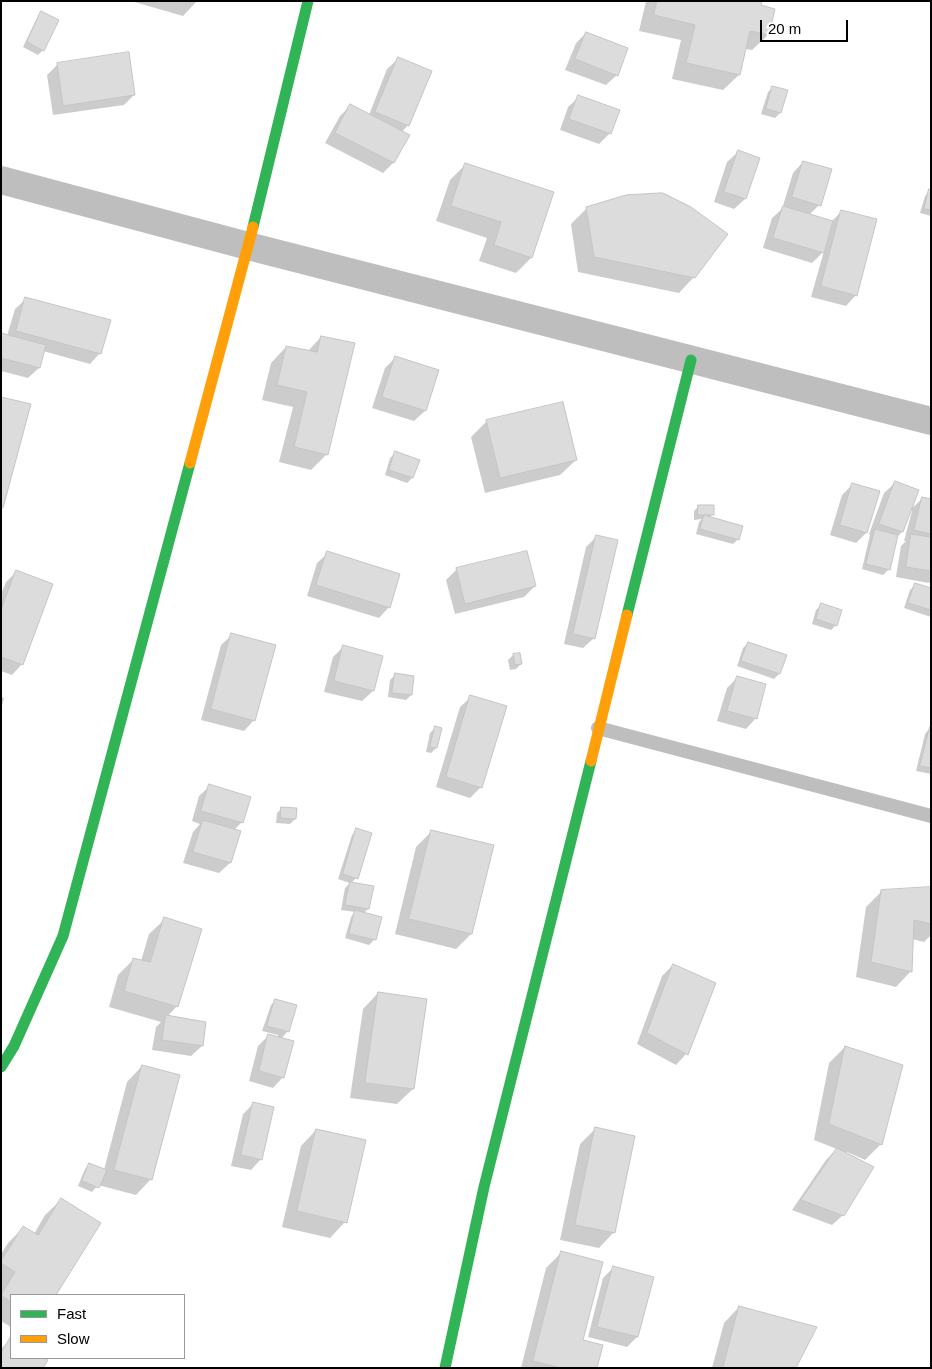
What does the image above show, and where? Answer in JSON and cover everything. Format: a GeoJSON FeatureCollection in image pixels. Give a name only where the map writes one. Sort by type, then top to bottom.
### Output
{"type":"FeatureCollection","features":[{"type":"Feature","properties":{"kind":"street"},"geometry":{"type":"LineString","coordinates":[[1,1067],[14,1046],[63,936],[248,246],[308,1]]}},
{"type":"Feature","properties":{"kind":"street"},"geometry":{"type":"LineString","coordinates":[[1,180],[248,246],[931,422]]}},
{"type":"Feature","properties":{"kind":"street"},"geometry":{"type":"LineString","coordinates":[[445,1368],[484,1187],[691,360]]}},
{"type":"Feature","properties":{"kind":"lane"},"geometry":{"type":"LineString","coordinates":[[598,728],[931,816]]}},
{"type":"Feature","properties":{"kind":"building"},"geometry":{"type":"Polygon","coordinates":[[[657,1],[762,1],[761,5],[775,9],[769,35],[750,31],[740,75],[686,63],[695,25],[654,15],[657,1]]]}},
{"type":"Feature","properties":{"kind":"building"},"geometry":{"type":"Polygon","coordinates":[[[41,11],[59,20],[44,51],[27,42],[41,11]]]}},
{"type":"Feature","properties":{"kind":"building"},"geometry":{"type":"Polygon","coordinates":[[[586,32],[628,48],[618,76],[575,59],[586,32]]]}},
{"type":"Feature","properties":{"kind":"building"},"geometry":{"type":"Polygon","coordinates":[[[129,52],[135,95],[63,106],[57,63],[129,52]]]}},
{"type":"Feature","properties":{"kind":"building"},"geometry":{"type":"Polygon","coordinates":[[[398,57],[432,71],[409,126],[375,112],[398,57]]]}},
{"type":"Feature","properties":{"kind":"building"},"geometry":{"type":"Polygon","coordinates":[[[772,86],[788,90],[781,113],[766,109],[772,86]]]}},
{"type":"Feature","properties":{"kind":"building"},"geometry":{"type":"Polygon","coordinates":[[[578,95],[620,110],[611,134],[569,119],[578,95]]]}},
{"type":"Feature","properties":{"kind":"building"},"geometry":{"type":"Polygon","coordinates":[[[350,104],[410,135],[394,163],[335,133],[350,104]]]}},
{"type":"Feature","properties":{"kind":"building"},"geometry":{"type":"Polygon","coordinates":[[[738,150],[760,158],[746,199],[724,192],[738,150]]]}},
{"type":"Feature","properties":{"kind":"building"},"geometry":{"type":"Polygon","coordinates":[[[803,161],[832,169],[821,206],[792,197],[803,161]]]}},
{"type":"Feature","properties":{"kind":"building"},"geometry":{"type":"Polygon","coordinates":[[[465,163],[554,192],[532,258],[494,245],[501,222],[451,206],[465,163]]]}},
{"type":"Feature","properties":{"kind":"building"},"geometry":{"type":"Polygon","coordinates":[[[929,189],[931,190],[931,210],[924,209],[929,189]]]}},
{"type":"Feature","properties":{"kind":"building"},"geometry":{"type":"Polygon","coordinates":[[[663,193],[691,207],[728,234],[695,278],[594,257],[586,207],[626,195],[663,193]]]}},
{"type":"Feature","properties":{"kind":"building"},"geometry":{"type":"Polygon","coordinates":[[[783,206],[833,221],[824,253],[773,238],[783,206]]]}},
{"type":"Feature","properties":{"kind":"building"},"geometry":{"type":"Polygon","coordinates":[[[841,210],[877,219],[857,296],[821,286],[841,210]]]}},
{"type":"Feature","properties":{"kind":"building"},"geometry":{"type":"Polygon","coordinates":[[[25,297],[111,320],[101,354],[16,331],[25,297]]]}},
{"type":"Feature","properties":{"kind":"building"},"geometry":{"type":"Polygon","coordinates":[[[1,333],[46,345],[40,368],[1,358],[1,333]]]}},
{"type":"Feature","properties":{"kind":"building"},"geometry":{"type":"Polygon","coordinates":[[[321,336],[355,343],[328,455],[294,447],[307,392],[277,385],[286,346],[317,352],[321,336]]]}},
{"type":"Feature","properties":{"kind":"building"},"geometry":{"type":"Polygon","coordinates":[[[395,356],[439,370],[426,411],[382,397],[395,356]]]}},
{"type":"Feature","properties":{"kind":"building"},"geometry":{"type":"Polygon","coordinates":[[[1,397],[31,404],[3,508],[1,508],[1,397]]]}},
{"type":"Feature","properties":{"kind":"building"},"geometry":{"type":"Polygon","coordinates":[[[563,402],[577,460],[500,478],[486,420],[563,402]]]}},
{"type":"Feature","properties":{"kind":"building"},"geometry":{"type":"Polygon","coordinates":[[[395,451],[420,460],[413,478],[389,470],[395,451]]]}},
{"type":"Feature","properties":{"kind":"building"},"geometry":{"type":"Polygon","coordinates":[[[895,481],[919,490],[903,532],[879,524],[895,481]]]}},
{"type":"Feature","properties":{"kind":"building"},"geometry":{"type":"Polygon","coordinates":[[[852,483],[880,491],[867,533],[840,525],[852,483]]]}},
{"type":"Feature","properties":{"kind":"building"},"geometry":{"type":"Polygon","coordinates":[[[922,497],[931,499],[931,534],[914,530],[922,497]]]}},
{"type":"Feature","properties":{"kind":"building"},"geometry":{"type":"Polygon","coordinates":[[[698,505],[714,505],[714,515],[698,515],[698,505]]]}},
{"type":"Feature","properties":{"kind":"building"},"geometry":{"type":"Polygon","coordinates":[[[704,515],[743,526],[739,540],[700,529],[704,515]]]}},
{"type":"Feature","properties":{"kind":"building"},"geometry":{"type":"Polygon","coordinates":[[[875,529],[898,535],[890,570],[866,564],[875,529]]]}},
{"type":"Feature","properties":{"kind":"building"},"geometry":{"type":"Polygon","coordinates":[[[911,534],[931,537],[931,571],[906,567],[911,534]]]}},
{"type":"Feature","properties":{"kind":"building"},"geometry":{"type":"Polygon","coordinates":[[[596,535],[618,540],[595,639],[573,634],[596,535]]]}},
{"type":"Feature","properties":{"kind":"building"},"geometry":{"type":"Polygon","coordinates":[[[327,551],[400,574],[390,608],[316,585],[327,551]]]}},
{"type":"Feature","properties":{"kind":"building"},"geometry":{"type":"Polygon","coordinates":[[[527,551],[536,586],[465,604],[456,568],[527,551]]]}},
{"type":"Feature","properties":{"kind":"building"},"geometry":{"type":"Polygon","coordinates":[[[16,570],[53,584],[23,665],[1,657],[1,610],[16,570]]]}},
{"type":"Feature","properties":{"kind":"building"},"geometry":{"type":"Polygon","coordinates":[[[915,583],[931,588],[931,610],[908,603],[915,583]]]}},
{"type":"Feature","properties":{"kind":"building"},"geometry":{"type":"Polygon","coordinates":[[[821,603],[842,610],[837,626],[816,619],[821,603]]]}},
{"type":"Feature","properties":{"kind":"building"},"geometry":{"type":"Polygon","coordinates":[[[231,633],[276,645],[255,721],[211,709],[231,633]]]}},
{"type":"Feature","properties":{"kind":"building"},"geometry":{"type":"Polygon","coordinates":[[[748,642],[787,655],[780,674],[741,661],[748,642]]]}},
{"type":"Feature","properties":{"kind":"building"},"geometry":{"type":"Polygon","coordinates":[[[343,645],[383,656],[374,691],[334,681],[343,645]]]}},
{"type":"Feature","properties":{"kind":"building"},"geometry":{"type":"Polygon","coordinates":[[[520,653],[522,664],[515,665],[513,654],[520,653]]]}},
{"type":"Feature","properties":{"kind":"building"},"geometry":{"type":"Polygon","coordinates":[[[395,673],[414,676],[412,695],[392,693],[395,673]]]}},
{"type":"Feature","properties":{"kind":"building"},"geometry":{"type":"Polygon","coordinates":[[[737,676],[766,684],[757,719],[727,711],[737,676]]]}},
{"type":"Feature","properties":{"kind":"building"},"geometry":{"type":"Polygon","coordinates":[[[470,695],[507,706],[482,788],[446,777],[470,695]]]}},
{"type":"Feature","properties":{"kind":"building"},"geometry":{"type":"Polygon","coordinates":[[[435,726],[442,728],[437,748],[430,747],[435,726]]]}},
{"type":"Feature","properties":{"kind":"building"},"geometry":{"type":"Polygon","coordinates":[[[931,727],[931,768],[920,766],[931,727]]]}},
{"type":"Feature","properties":{"kind":"building"},"geometry":{"type":"Polygon","coordinates":[[[209,784],[251,797],[243,823],[201,811],[209,784]]]}},
{"type":"Feature","properties":{"kind":"building"},"geometry":{"type":"Polygon","coordinates":[[[281,807],[297,808],[296,819],[281,818],[281,807]]]}},
{"type":"Feature","properties":{"kind":"building"},"geometry":{"type":"Polygon","coordinates":[[[203,820],[241,831],[231,863],[193,852],[203,820]]]}},
{"type":"Feature","properties":{"kind":"building"},"geometry":{"type":"Polygon","coordinates":[[[356,828],[372,833],[358,879],[343,874],[356,828]]]}},
{"type":"Feature","properties":{"kind":"building"},"geometry":{"type":"Polygon","coordinates":[[[431,830],[494,845],[472,934],[409,919],[431,830]]]}},
{"type":"Feature","properties":{"kind":"building"},"geometry":{"type":"Polygon","coordinates":[[[350,882],[374,886],[369,909],[345,905],[350,882]]]}},
{"type":"Feature","properties":{"kind":"building"},"geometry":{"type":"Polygon","coordinates":[[[931,887],[931,924],[914,920],[912,972],[871,962],[881,890],[931,887]]]}},
{"type":"Feature","properties":{"kind":"building"},"geometry":{"type":"Polygon","coordinates":[[[355,910],[382,917],[376,940],[349,934],[355,910]]]}},
{"type":"Feature","properties":{"kind":"building"},"geometry":{"type":"Polygon","coordinates":[[[164,917],[202,929],[178,1007],[124,991],[133,958],[150,962],[164,917]]]}},
{"type":"Feature","properties":{"kind":"building"},"geometry":{"type":"Polygon","coordinates":[[[673,964],[716,983],[688,1055],[647,1033],[673,964]]]}},
{"type":"Feature","properties":{"kind":"building"},"geometry":{"type":"Polygon","coordinates":[[[378,992],[427,999],[414,1089],[365,1083],[378,992]]]}},
{"type":"Feature","properties":{"kind":"building"},"geometry":{"type":"Polygon","coordinates":[[[275,999],[297,1005],[289,1032],[267,1026],[275,999]]]}},
{"type":"Feature","properties":{"kind":"building"},"geometry":{"type":"Polygon","coordinates":[[[166,1015],[206,1022],[203,1046],[162,1040],[166,1015]]]}},
{"type":"Feature","properties":{"kind":"building"},"geometry":{"type":"Polygon","coordinates":[[[268,1034],[294,1041],[284,1078],[259,1071],[268,1034]]]}},
{"type":"Feature","properties":{"kind":"building"},"geometry":{"type":"Polygon","coordinates":[[[845,1046],[903,1065],[882,1145],[829,1124],[845,1046]]]}},
{"type":"Feature","properties":{"kind":"building"},"geometry":{"type":"Polygon","coordinates":[[[142,1065],[180,1075],[152,1180],[114,1170],[142,1065]]]}},
{"type":"Feature","properties":{"kind":"building"},"geometry":{"type":"Polygon","coordinates":[[[253,1102],[274,1107],[262,1160],[241,1155],[253,1102]]]}},
{"type":"Feature","properties":{"kind":"building"},"geometry":{"type":"Polygon","coordinates":[[[595,1127],[635,1136],[615,1233],[575,1225],[595,1127]]]}},
{"type":"Feature","properties":{"kind":"building"},"geometry":{"type":"Polygon","coordinates":[[[316,1129],[366,1140],[347,1223],[297,1211],[316,1129]]]}},
{"type":"Feature","properties":{"kind":"building"},"geometry":{"type":"Polygon","coordinates":[[[837,1148],[874,1167],[844,1216],[801,1200],[837,1148]]]}},
{"type":"Feature","properties":{"kind":"building"},"geometry":{"type":"Polygon","coordinates":[[[89,1163],[107,1170],[99,1188],[82,1181],[89,1163]]]}},
{"type":"Feature","properties":{"kind":"building"},"geometry":{"type":"Polygon","coordinates":[[[61,1198],[101,1223],[57,1294],[10,1294],[10,1301],[1,1295],[15,1272],[1,1263],[1,1261],[23,1226],[38,1235],[61,1198]]]}},
{"type":"Feature","properties":{"kind":"building"},"geometry":{"type":"Polygon","coordinates":[[[561,1251],[603,1262],[583,1340],[603,1345],[597,1368],[561,1368],[533,1361],[561,1251]]]}},
{"type":"Feature","properties":{"kind":"building"},"geometry":{"type":"Polygon","coordinates":[[[613,1266],[654,1277],[638,1337],[597,1327],[613,1266]]]}},
{"type":"Feature","properties":{"kind":"building"},"geometry":{"type":"Polygon","coordinates":[[[739,1306],[817,1327],[796,1368],[723,1368],[739,1306]]]}},
{"type":"Feature","properties":{"kind":"building"},"geometry":{"type":"Polygon","coordinates":[[[10,1338],[10,1359],[48,1360],[43,1368],[1,1368],[1,1353],[10,1338]]]}},
{"type":"Feature","properties":{"kind":"traffic: fast"},"geometry":{"type":"LineString","coordinates":[[253,227],[308,1]]}},
{"type":"Feature","properties":{"kind":"traffic: fast"},"geometry":{"type":"LineString","coordinates":[[627,615],[691,360]]}},
{"type":"Feature","properties":{"kind":"traffic: fast"},"geometry":{"type":"LineString","coordinates":[[1,1067],[14,1046],[63,936],[190,463]]}},
{"type":"Feature","properties":{"kind":"traffic: fast"},"geometry":{"type":"LineString","coordinates":[[445,1368],[484,1187],[591,761]]}},
{"type":"Feature","properties":{"kind":"traffic: slow"},"geometry":{"type":"LineString","coordinates":[[190,463],[253,227]]}},
{"type":"Feature","properties":{"kind":"traffic: slow"},"geometry":{"type":"LineString","coordinates":[[591,761],[627,615]]}}]}
